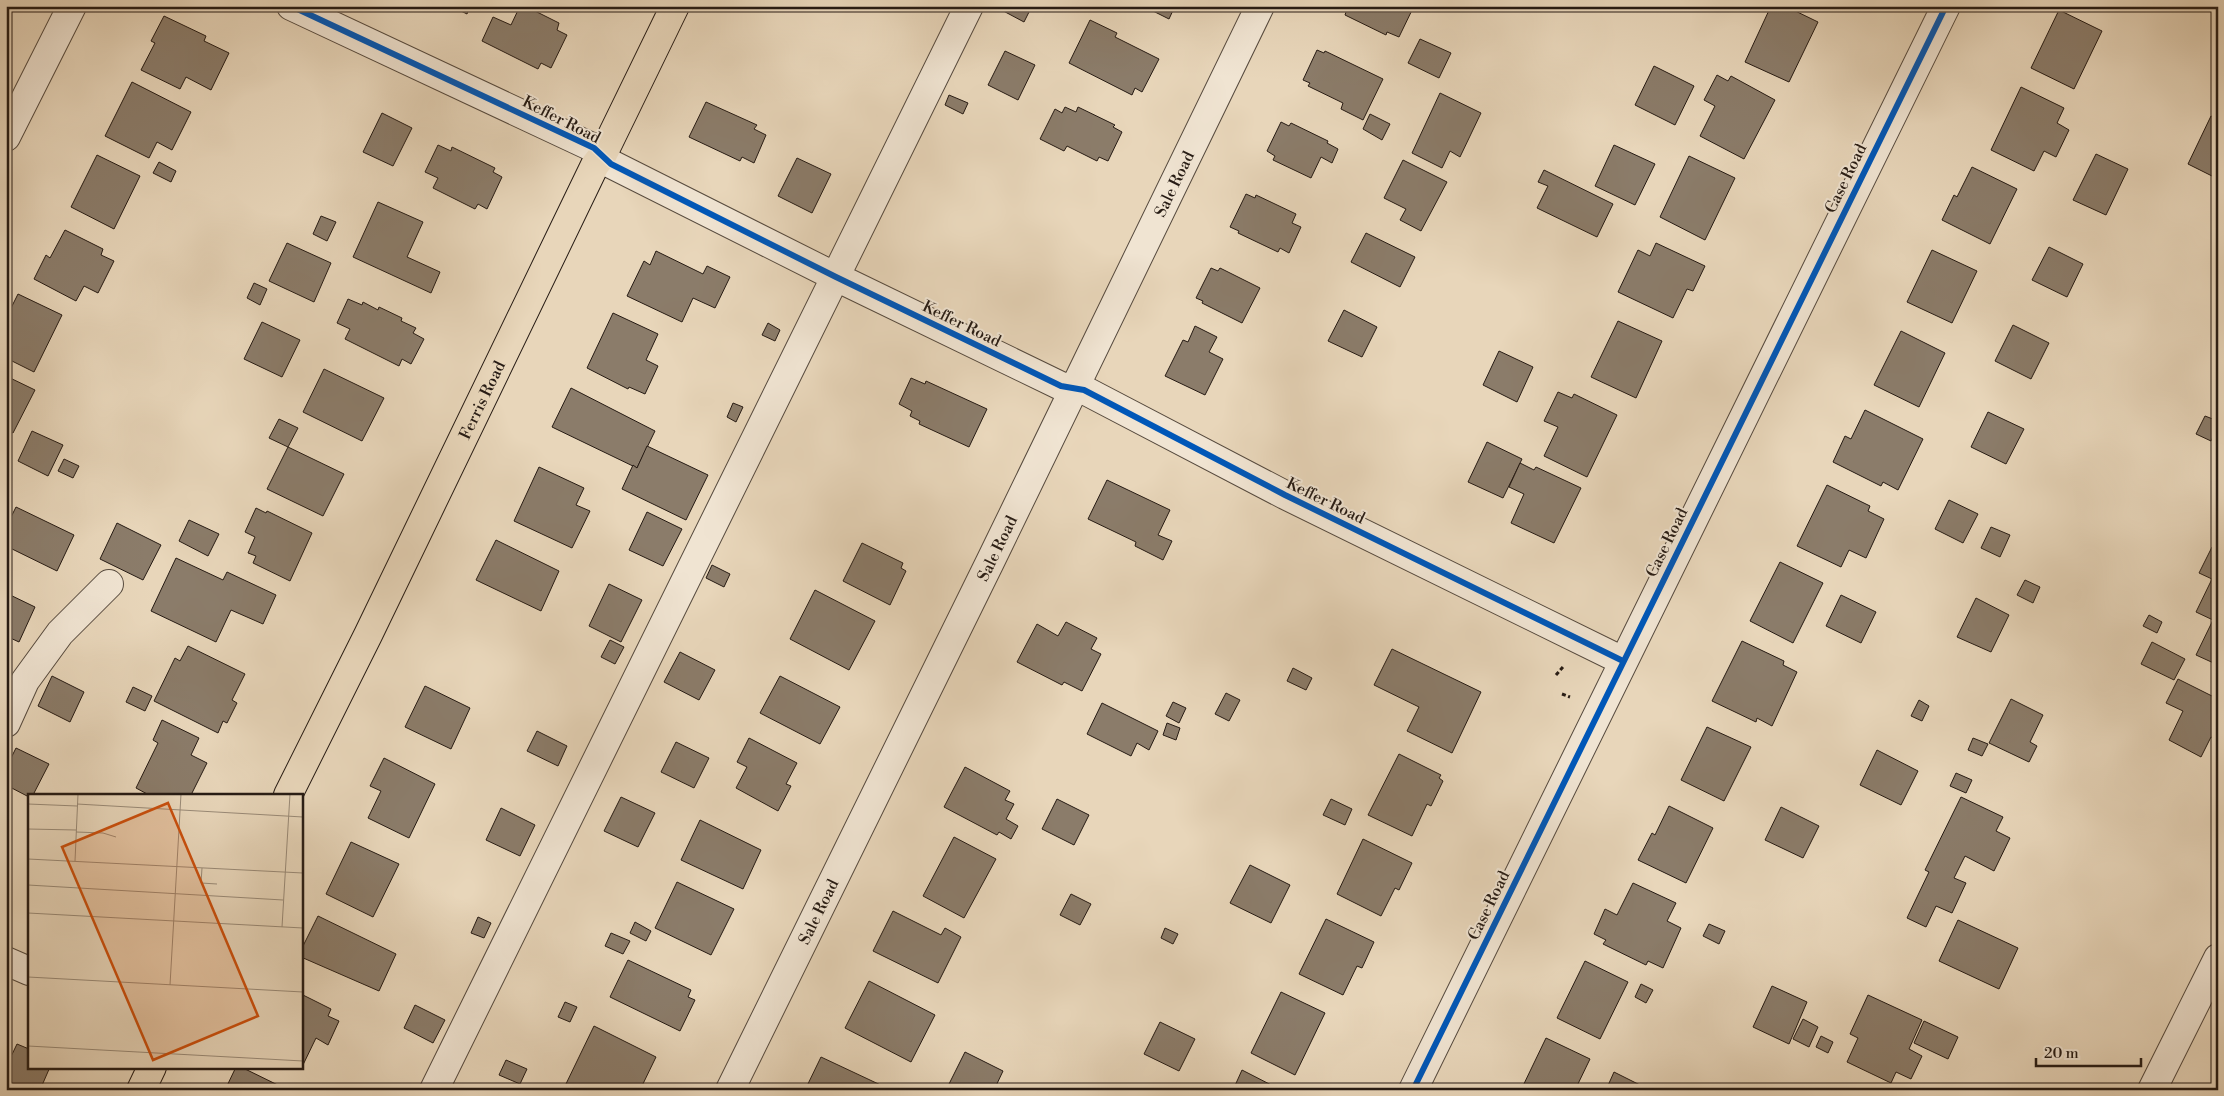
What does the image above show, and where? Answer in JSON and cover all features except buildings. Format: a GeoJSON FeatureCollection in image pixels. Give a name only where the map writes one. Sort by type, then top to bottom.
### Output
{"type":"FeatureCollection","features":[{"type":"Feature","properties":{"kind":"main road","name":"Ferris Road"},"geometry":{"type":"LineString","coordinates":[[288,794],[368,635],[595,165],[602,156],[675,6]]}},
{"type":"Feature","properties":{"kind":"main road"},"geometry":{"type":"LineString","coordinates":[[141,1090],[152,1068]]}},
{"type":"Feature","properties":{"kind":"street"},"geometry":{"type":"LineString","coordinates":[[6,137],[72,6]]}},
{"type":"Feature","properties":{"kind":"street","name":"Keffer Road"},"geometry":{"type":"LineString","coordinates":[[291,6],[594,148],[611,164],[836,277],[1061,386],[1084,390],[1284,495],[1623,661]]}},
{"type":"Feature","properties":{"kind":"street"},"geometry":{"type":"LineString","coordinates":[[434,1090],[968,6]]}},
{"type":"Feature","properties":{"kind":"street","name":"Sale Road"},"geometry":{"type":"LineString","coordinates":[[730,1090],[1260,6]]}},
{"type":"Feature","properties":{"kind":"street","name":"Case Road"},"geometry":{"type":"LineString","coordinates":[[1412,1090],[1946,6]]}},
{"type":"Feature","properties":{"kind":"street"},"geometry":{"type":"LineString","coordinates":[[6,723],[25,681],[42,657],[60,633],[109,584]]}},
{"type":"Feature","properties":{"kind":"street"},"geometry":{"type":"LineString","coordinates":[[2152,1090],[2218,958]]}},
{"type":"Feature","properties":{"kind":"street"},"geometry":{"type":"LineString","coordinates":[[6,961],[28,971]]}},
{"type":"Feature","properties":{"kind":"path"},"geometry":{"type":"LineString","coordinates":[[1556,675],[1563,666]]}},
{"type":"Feature","properties":{"kind":"path"},"geometry":{"type":"LineString","coordinates":[[1562,694],[1573,698]]}},
{"type":"Feature","properties":{"kind":"cycle path"},"geometry":{"type":"LineString","coordinates":[[291,6],[594,148],[611,164],[836,277],[1061,386],[1084,390],[1285,495],[1623,661]]}},
{"type":"Feature","properties":{"kind":"cycle path"},"geometry":{"type":"LineString","coordinates":[[1413,1090],[1946,6]]}}]}
